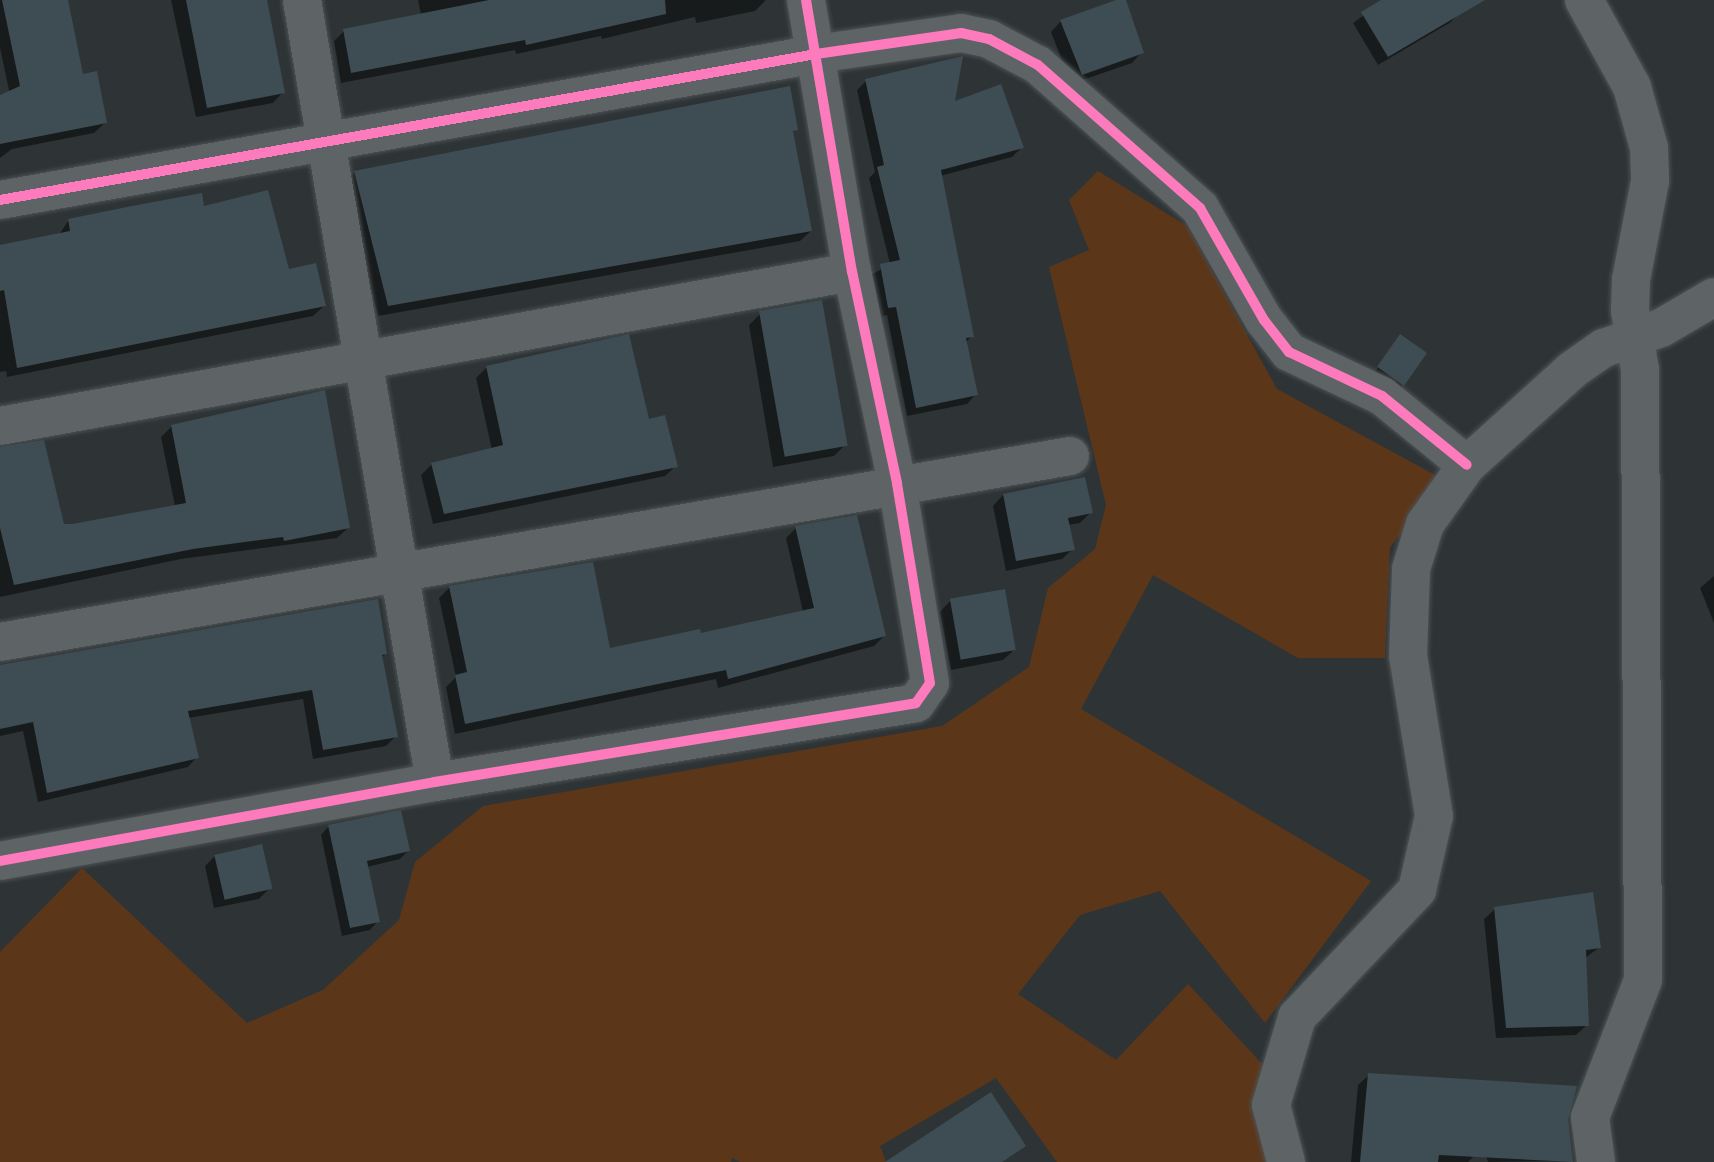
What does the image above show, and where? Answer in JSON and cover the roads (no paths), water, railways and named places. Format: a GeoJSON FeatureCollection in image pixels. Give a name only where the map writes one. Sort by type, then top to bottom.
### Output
{"type":"FeatureCollection","features":[{"type":"Feature","properties":{"kind":"street"},"geometry":{"type":"LineString","coordinates":[[302,0],[435,782]]}},
{"type":"Feature","properties":{"kind":"street"},"geometry":{"type":"LineString","coordinates":[[0,861],[435,782],[916,703],[930,682],[897,483],[852,272],[806,0]]}},
{"type":"Feature","properties":{"kind":"street"},"geometry":{"type":"LineString","coordinates":[[1584,0],[1632,87],[1649,148],[1650,181],[1631,280],[1634,334],[1640,370],[1643,980],[1590,1117],[1595,1162]]}},
{"type":"Feature","properties":{"kind":"street"},"geometry":{"type":"LineString","coordinates":[[0,200],[816,54],[961,33],[989,39],[1038,65],[1200,208],[1264,320],[1289,352],[1382,396],[1467,465]]}},
{"type":"Feature","properties":{"kind":"street"},"geometry":{"type":"LineString","coordinates":[[0,426],[852,272]]}},
{"type":"Feature","properties":{"kind":"street"},"geometry":{"type":"LineString","coordinates":[[1286,1162],[1272,1105],[1297,1017],[1417,890],[1434,816],[1408,656],[1412,569],[1425,524],[1467,465],[1572,370],[1604,348],[1634,334],[1661,328],[1714,297]]}},
{"type":"Feature","properties":{"kind":"street"},"geometry":{"type":"LineString","coordinates":[[0,642],[399,574],[897,483],[1070,456]]}}]}
